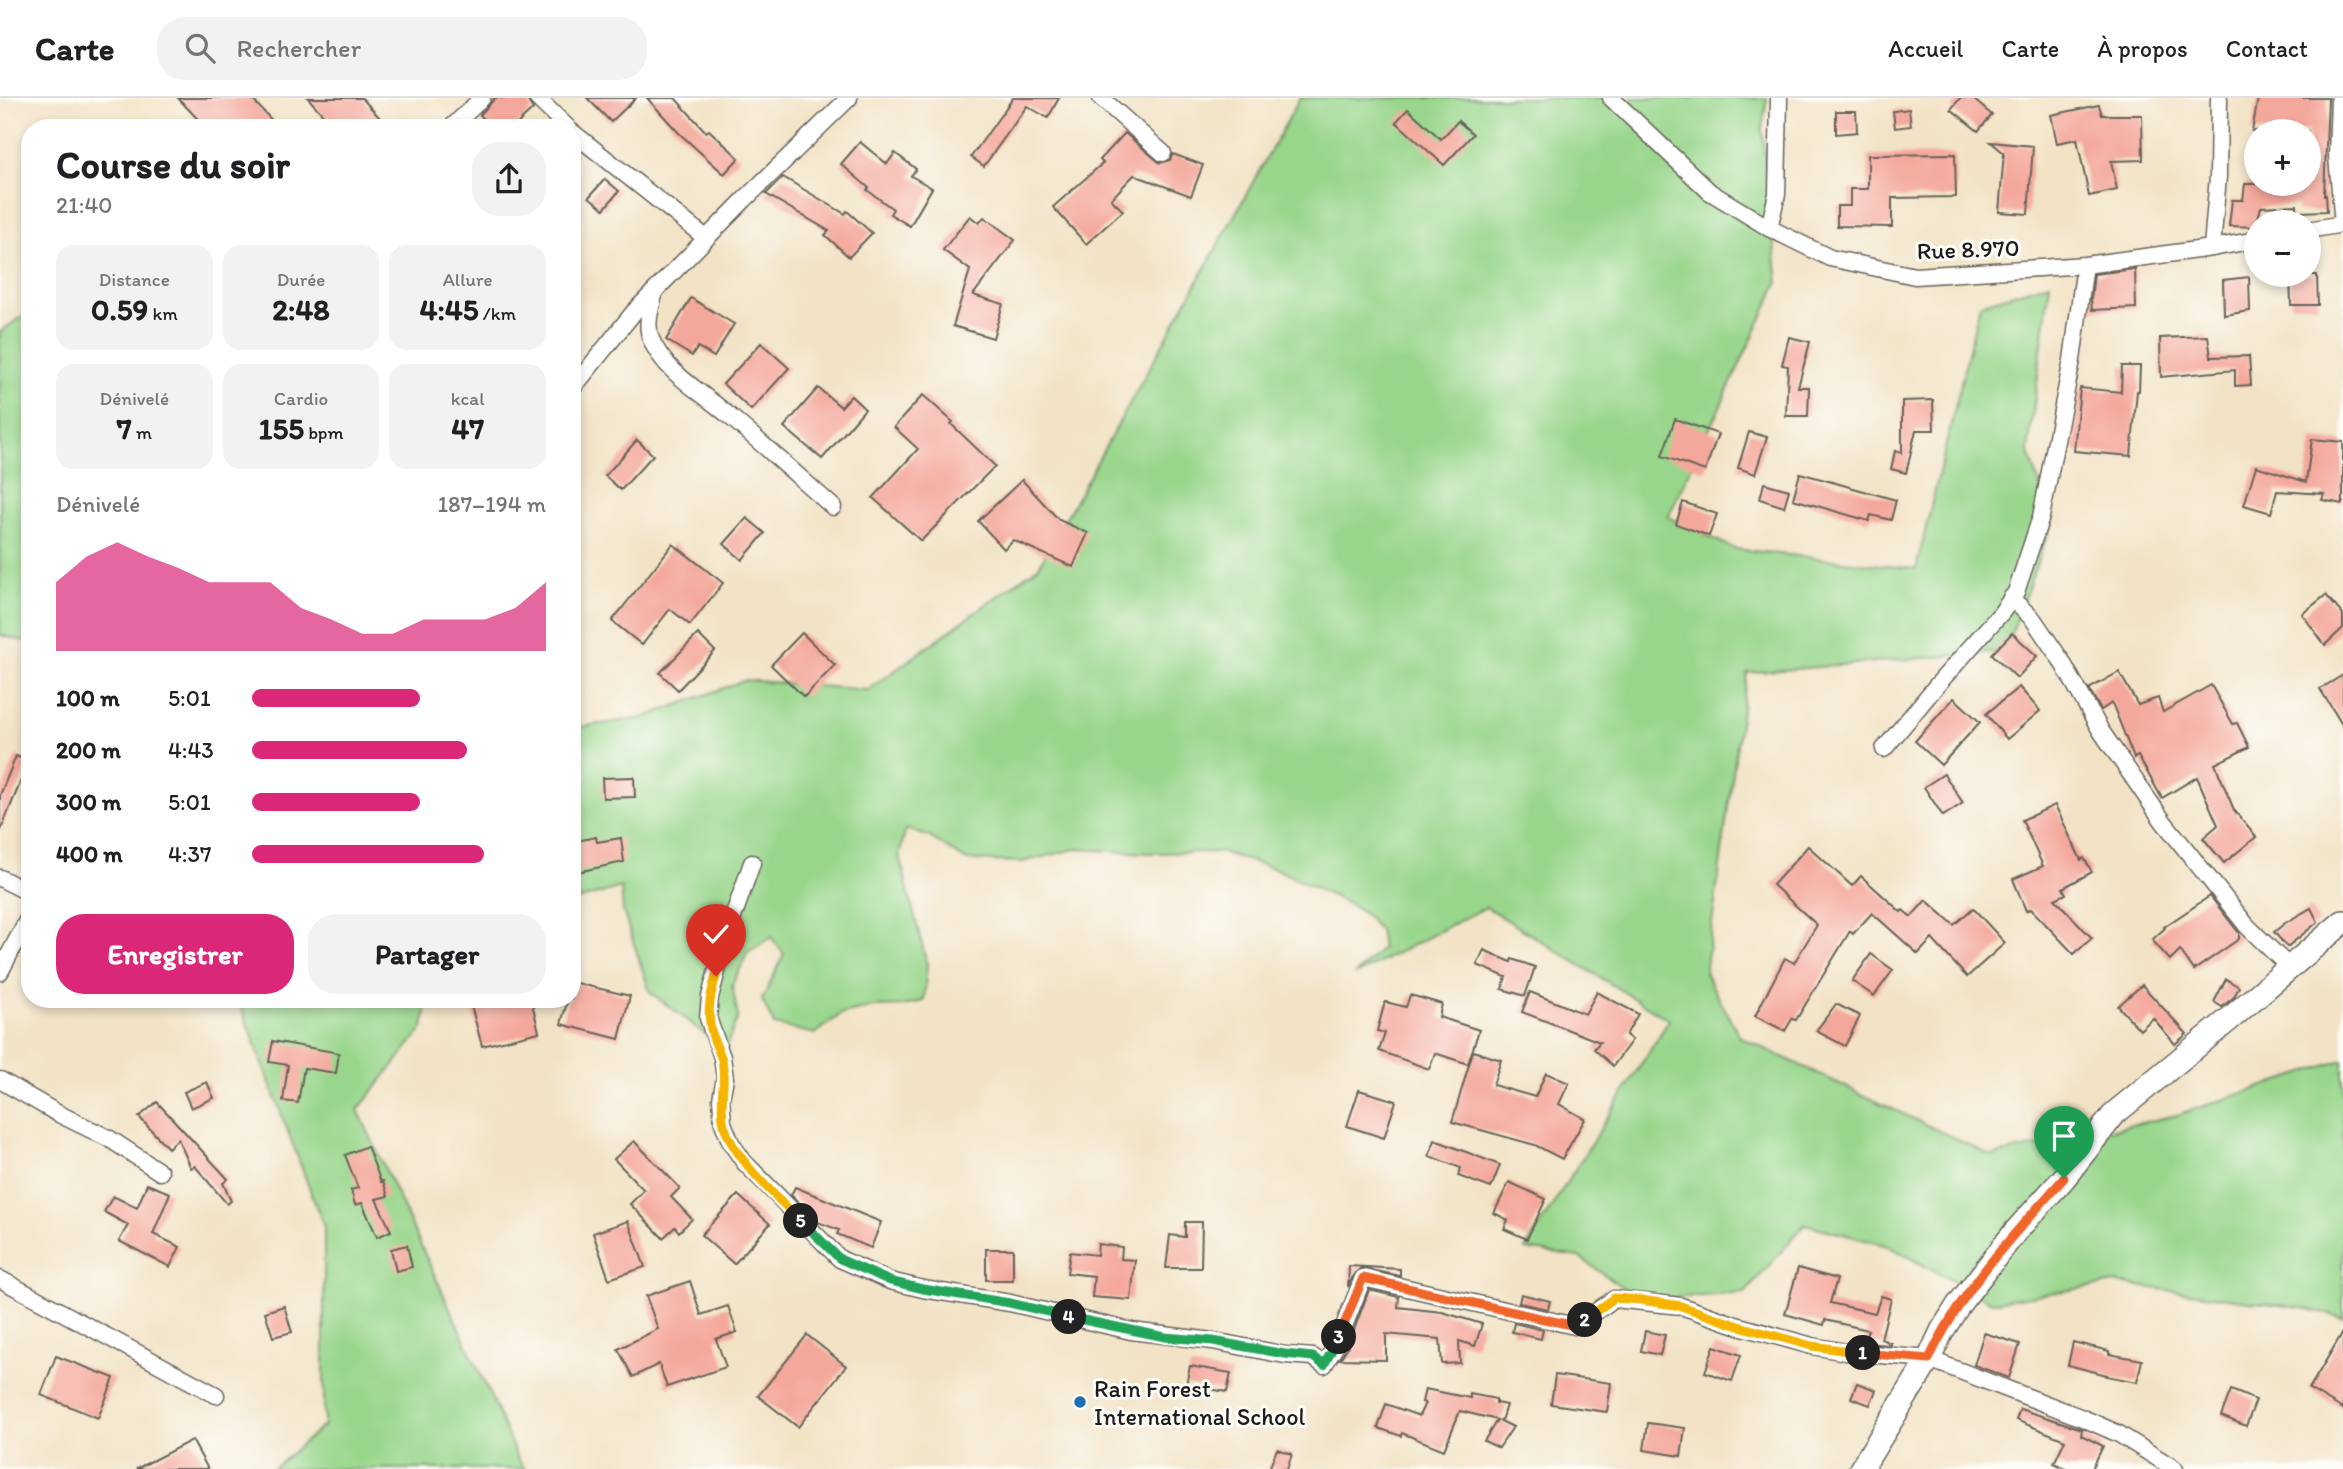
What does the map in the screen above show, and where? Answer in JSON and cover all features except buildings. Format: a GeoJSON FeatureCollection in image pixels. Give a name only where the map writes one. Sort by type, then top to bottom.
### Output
{"type":"FeatureCollection","features":[{"type":"Feature","properties":{"kind":"street"},"geometry":{"type":"LineString","coordinates":[[460,119],[482,98]]}},
{"type":"Feature","properties":{"kind":"street"},"geometry":{"type":"LineString","coordinates":[[537,98],[559,119]]}},
{"type":"Feature","properties":{"kind":"street"},"geometry":{"type":"LineString","coordinates":[[581,378],[634,312],[849,98]]}},
{"type":"Feature","properties":{"kind":"street"},"geometry":{"type":"LineString","coordinates":[[1101,98],[1163,153]]}},
{"type":"Feature","properties":{"kind":"street","name":"Rue 8.970"},"geometry":{"type":"LineString","coordinates":[[1611,98],[1710,192],[1769,228],[1830,258],[1915,276],[2085,265],[2244,242]]}},
{"type":"Feature","properties":{"kind":"street"},"geometry":{"type":"LineString","coordinates":[[1769,228],[1777,194],[1779,98]]}},
{"type":"Feature","properties":{"kind":"street"},"geometry":{"type":"LineString","coordinates":[[2211,248],[2218,176],[2219,98]]}},
{"type":"Feature","properties":{"kind":"street"},"geometry":{"type":"LineString","coordinates":[[2321,228],[2343,225],[2337,156],[2339,98]]}},
{"type":"Feature","properties":{"kind":"street"},"geometry":{"type":"LineString","coordinates":[[581,139],[706,238]]}},
{"type":"Feature","properties":{"kind":"street"},"geometry":{"type":"LineString","coordinates":[[1884,749],[2002,612],[2016,592],[2041,517],[2073,360],[2085,265]]}},
{"type":"Feature","properties":{"kind":"street"},"geometry":{"type":"LineString","coordinates":[[655,291],[649,323],[650,335],[671,369],[833,507]]}},
{"type":"Feature","properties":{"kind":"street"},"geometry":{"type":"LineString","coordinates":[[2011,598],[2034,620],[2061,660],[2101,731],[2163,821],[2247,926],[2290,968]]}},
{"type":"Feature","properties":{"kind":"street"},"geometry":{"type":"LineString","coordinates":[[752,863],[725,940],[710,997],[708,1018],[722,1057],[723,1123],[731,1143],[744,1162],[840,1259],[862,1270],[890,1281],[923,1289],[1010,1303],[1095,1324],[1165,1337],[1213,1341],[1313,1357],[1324,1365],[1337,1344],[1363,1278],[1575,1326],[1614,1298],[1681,1306],[1739,1326],[1812,1346],[1846,1352],[1929,1359],[2119,1434],[2175,1469]]}},
{"type":"Feature","properties":{"kind":"street"},"geometry":{"type":"LineString","coordinates":[[0,878],[21,888]]}},
{"type":"Feature","properties":{"kind":"street"},"geometry":{"type":"LineString","coordinates":[[1861,1469],[1929,1359],[1959,1304],[2015,1232],[2064,1178],[2115,1113],[2343,922]]}},
{"type":"Feature","properties":{"kind":"street"},"geometry":{"type":"LineString","coordinates":[[0,972],[21,932]]}},
{"type":"Feature","properties":{"kind":"street"},"geometry":{"type":"LineString","coordinates":[[0,1080],[110,1139],[160,1172]]}},
{"type":"Feature","properties":{"kind":"street"},"geometry":{"type":"LineString","coordinates":[[0,1279],[216,1395]]}},
{"type":"Feature","properties":{"kind":"green space"},"geometry":{"type":"Polygon","coordinates":[[[1300,98],[1767,98],[1762,129],[1778,283],[1668,517],[1735,549],[1916,569],[1980,304],[2050,283],[2028,450],[2052,522],[2005,651],[1747,673],[1705,973],[1740,1037],[1992,1156],[2177,1115],[2343,1060],[2343,1318],[2308,1309],[2116,1283],[1991,1302],[1888,1246],[1805,1224],[1745,1293],[1641,1300],[1579,1257],[1525,1249],[1669,1020],[1486,907],[1355,975],[1382,948],[1379,930],[1366,915],[1276,869],[1221,852],[1147,853],[1076,849],[1022,862],[965,860],[930,837],[906,829],[899,855],[927,964],[924,1001],[841,1014],[815,1034],[774,1025],[762,1000],[784,954],[771,937],[748,952],[732,985],[738,1017],[722,1057],[714,1041],[650,992],[623,911],[621,887],[581,899],[581,727],[642,718],[746,680],[868,690],[1039,566],[1300,98]]]}},
{"type":"Feature","properties":{"kind":"green space"},"geometry":{"type":"Polygon","coordinates":[[[21,317],[21,641],[0,635],[0,332],[21,317]]]}},
{"type":"Feature","properties":{"kind":"green space"},"geometry":{"type":"Polygon","coordinates":[[[241,1008],[426,1008],[423,1028],[358,1110],[517,1458],[525,1469],[273,1469],[324,1425],[324,1227],[241,1008]]]}},
{"type":"Feature","properties":{"kind":"place","name":"Rain Forest International School"},"geometry":{"type":"Point","coordinates":[1080,1402]}},
{"type":"Feature","properties":{"kind":"route"},"geometry":{"type":"LineString","coordinates":[[716,976],[708,1018],[714,1041],[722,1057],[723,1123],[731,1143],[744,1162],[840,1259],[890,1281],[923,1289],[1010,1303],[1095,1324],[1165,1337],[1213,1341],[1313,1357],[1324,1365],[1337,1344],[1363,1278],[1575,1326],[1614,1298],[1641,1300],[1681,1306],[1739,1326],[1812,1346],[1846,1352],[1929,1359],[1959,1304],[2015,1232],[2064,1178]]}}]}
